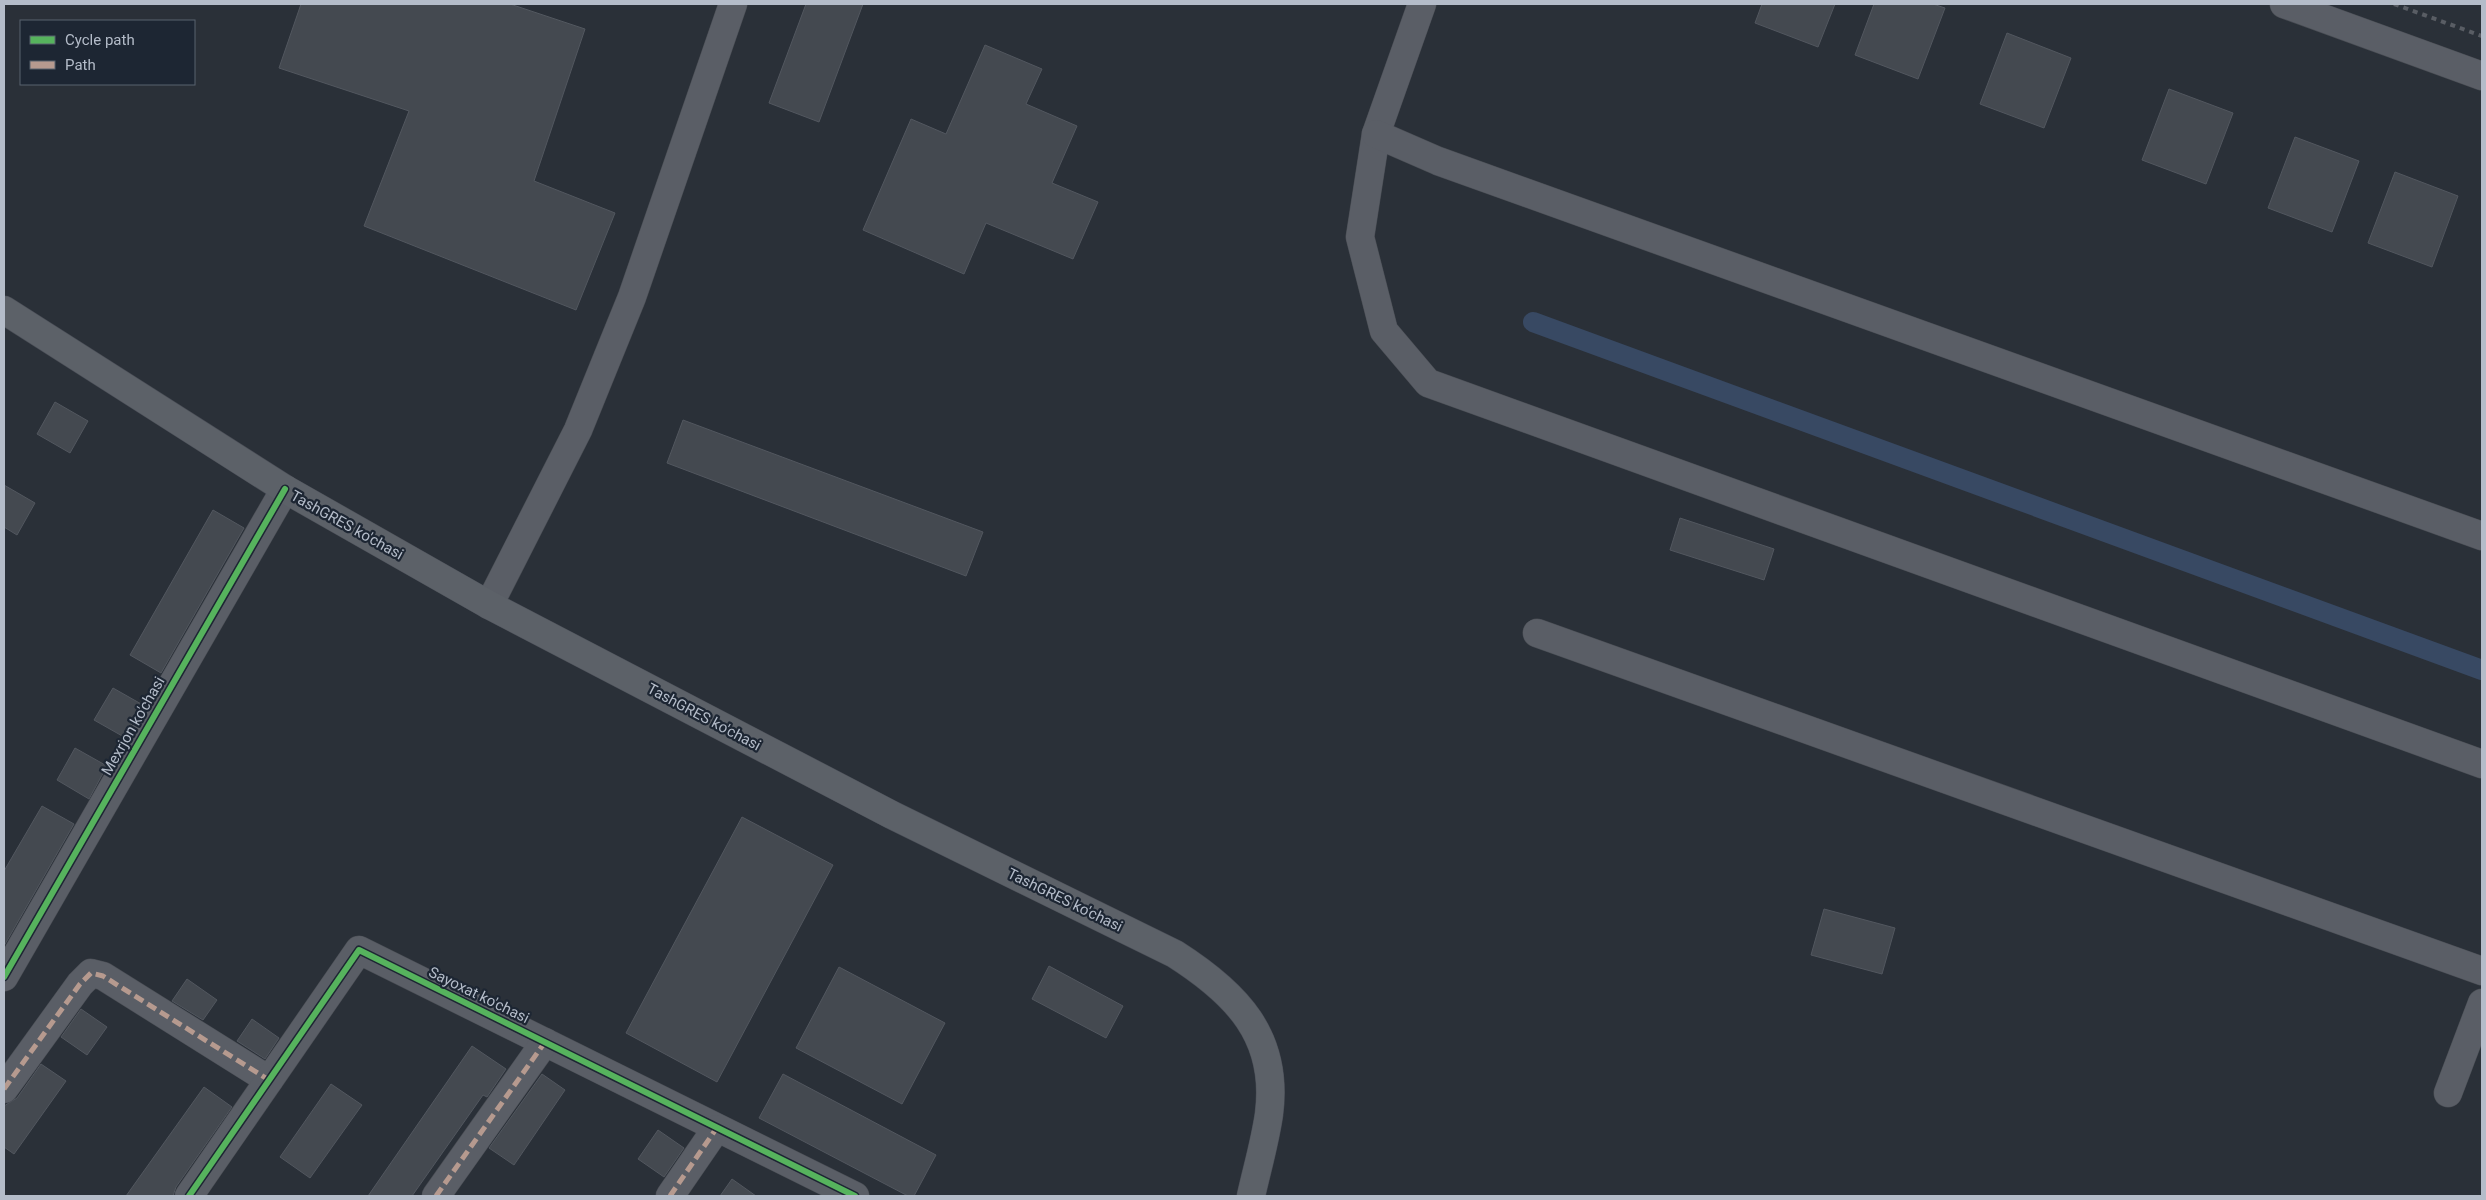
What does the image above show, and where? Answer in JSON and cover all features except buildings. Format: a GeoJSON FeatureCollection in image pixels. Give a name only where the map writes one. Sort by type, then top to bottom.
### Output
{"type":"FeatureCollection","features":[{"type":"Feature","properties":{"kind":"main road","name":"TashGRES ko'chasi"},"geometry":{"type":"LineString","coordinates":[[4,310],[285,489],[489,605],[892,815],[1175,954],[1220,985],[1252,1024],[1262,1046],[1269,1070],[1269,1115],[1251,1196]]}},
{"type":"Feature","properties":{"kind":"street"},"geometry":{"type":"LineString","coordinates":[[489,605],[578,430],[632,297],[733,4]]}},
{"type":"Feature","properties":{"kind":"street"},"geometry":{"type":"LineString","coordinates":[[1422,4],[1376,134],[1360,237],[1384,331],[1428,383],[2482,764]]}},
{"type":"Feature","properties":{"kind":"street"},"geometry":{"type":"LineString","coordinates":[[2284,4],[2482,76]]}},
{"type":"Feature","properties":{"kind":"street"},"geometry":{"type":"LineString","coordinates":[[1376,134],[1438,161],[2482,536]]}},
{"type":"Feature","properties":{"kind":"street","name":"Mexrjon ko'chasi"},"geometry":{"type":"LineString","coordinates":[[4,977],[285,489]]}},
{"type":"Feature","properties":{"kind":"street"},"geometry":{"type":"LineString","coordinates":[[1537,633],[2482,971]]}},
{"type":"Feature","properties":{"kind":"street","name":"Sayoxat ko'chasi"},"geometry":{"type":"LineString","coordinates":[[189,1196],[359,950],[716,1129],[855,1196]]}},
{"type":"Feature","properties":{"kind":"street"},"geometry":{"type":"LineString","coordinates":[[4,1089],[80,984],[91,973],[103,976],[269,1080]]}},
{"type":"Feature","properties":{"kind":"street"},"geometry":{"type":"LineString","coordinates":[[2448,1092],[2482,1003]]}},
{"type":"Feature","properties":{"kind":"street"},"geometry":{"type":"LineString","coordinates":[[436,1196],[545,1042]]}},
{"type":"Feature","properties":{"kind":"street"},"geometry":{"type":"LineString","coordinates":[[670,1196],[716,1129]]}},
{"type":"Feature","properties":{"kind":"waterway"},"geometry":{"type":"LineString","coordinates":[[1533,322],[2482,670]]}},
{"type":"Feature","properties":{"kind":"railway"},"geometry":{"type":"LineString","coordinates":[[2394,4],[2482,36]]}},
{"type":"Feature","properties":{"kind":"marked path"},"geometry":{"type":"LineString","coordinates":[[4,1089],[80,984],[91,973],[103,976],[269,1080]]}},
{"type":"Feature","properties":{"kind":"marked path"},"geometry":{"type":"LineString","coordinates":[[436,1196],[545,1042]]}},
{"type":"Feature","properties":{"kind":"marked path"},"geometry":{"type":"LineString","coordinates":[[670,1196],[716,1129]]}},
{"type":"Feature","properties":{"kind":"cycle path"},"geometry":{"type":"LineString","coordinates":[[4,977],[285,489]]}},
{"type":"Feature","properties":{"kind":"cycle path"},"geometry":{"type":"LineString","coordinates":[[189,1196],[359,950],[855,1196]]}}]}
